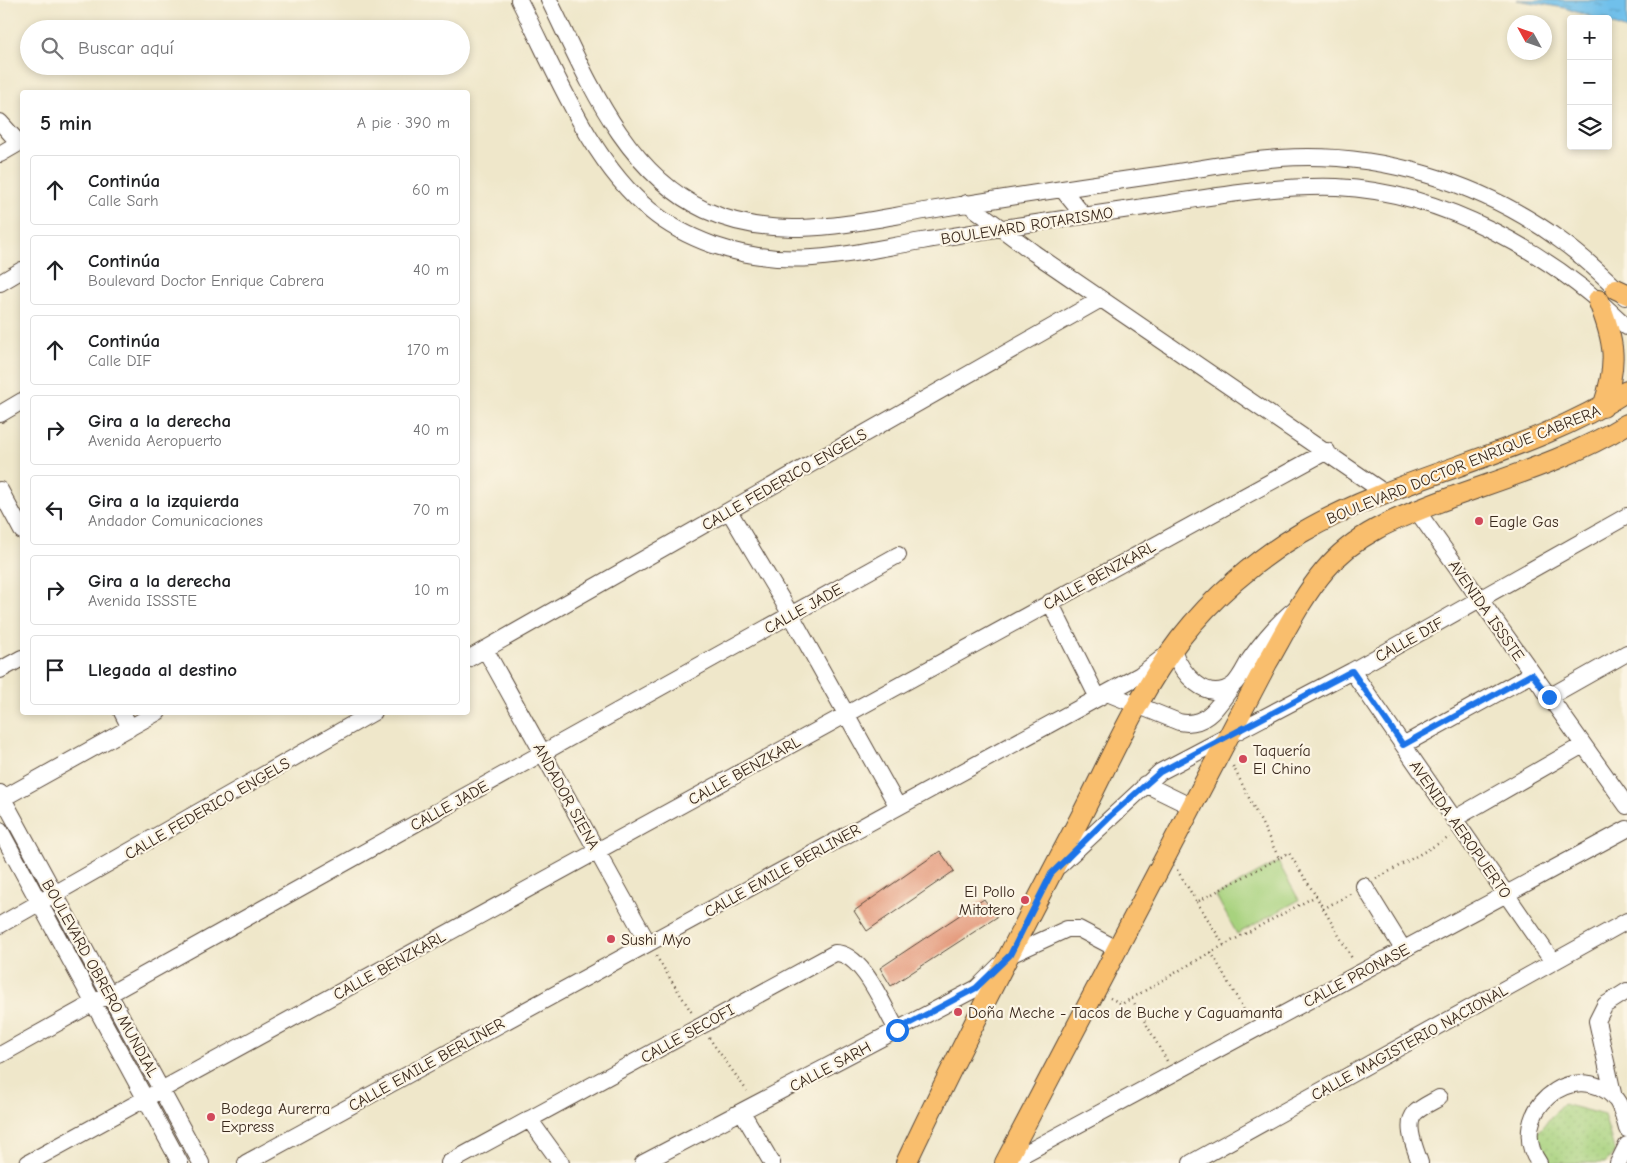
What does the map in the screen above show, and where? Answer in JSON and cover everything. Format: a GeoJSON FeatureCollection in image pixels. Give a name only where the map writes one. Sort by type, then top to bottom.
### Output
{"type":"FeatureCollection","features":[{"type":"Feature","properties":{"kind":"main road"},"geometry":{"type":"LineString","coordinates":[[1598,300],[1610,334],[1614,365],[1612,381],[1602,407]]}},
{"type":"Feature","properties":{"kind":"main road","name":"BOULEVARD DOCTOR ENRIQUE CABRERA"},"geometry":{"type":"LineString","coordinates":[[912,1161],[1010,955],[1139,705],[1173,650],[1214,601],[1272,552],[1322,522],[1385,493],[1544,433],[1602,407],[1627,391]]}},
{"type":"Feature","properties":{"kind":"main road","name":"BOULEVARD DOCTOR ENRIQUE CABRERA"},"geometry":{"type":"LineString","coordinates":[[1006,1163],[1225,743],[1302,603],[1325,570],[1342,553],[1378,527],[1574,452],[1625,426]]}},
{"type":"Feature","properties":{"kind":"street","name":"BOULEVARD ROTARISMO"},"geometry":{"type":"LineString","coordinates":[[519,0],[593,145],[633,196],[654,214],[678,229],[731,251],[755,257],[784,260],[819,259],[1000,228],[1278,188],[1339,187],[1367,190],[1434,207],[1470,221],[1534,254],[1598,300],[1627,327]]}},
{"type":"Feature","properties":{"kind":"street","name":"BOULEVARD ROTARISMO"},"geometry":{"type":"LineString","coordinates":[[549,0],[589,82],[632,148],[661,180],[704,209],[756,226],[816,228],[1062,189],[1280,158],[1358,160],[1395,166],[1439,178],[1510,209],[1561,240],[1624,294]]}},
{"type":"Feature","properties":{"kind":"street"},"geometry":{"type":"LineString","coordinates":[[0,122],[20,143],[0,154]]}},
{"type":"Feature","properties":{"kind":"street"},"geometry":{"type":"LineString","coordinates":[[1062,189],[1084,216]]}},
{"type":"Feature","properties":{"kind":"street"},"geometry":{"type":"LineString","coordinates":[[967,204],[1101,299],[1327,451],[1385,493]]}},
{"type":"Feature","properties":{"kind":"street"},"geometry":{"type":"LineString","coordinates":[[0,283],[20,271]]}},
{"type":"Feature","properties":{"kind":"street","name":"CALLE FEDERICO ENGELS"},"geometry":{"type":"LineString","coordinates":[[470,659],[1101,299]]}},
{"type":"Feature","properties":{"kind":"street"},"geometry":{"type":"LineString","coordinates":[[0,414],[20,402]]}},
{"type":"Feature","properties":{"kind":"street","name":"CALLE BENZKARL"},"geometry":{"type":"LineString","coordinates":[[145,1098],[1327,451]]}},
{"type":"Feature","properties":{"kind":"street"},"geometry":{"type":"LineString","coordinates":[[0,490],[20,525]]}},
{"type":"Feature","properties":{"kind":"street"},"geometry":{"type":"LineString","coordinates":[[729,511],[791,615],[898,807]]}},
{"type":"Feature","properties":{"kind":"street","name":"AVENIDA ISSSTE"},"geometry":{"type":"LineString","coordinates":[[1416,511],[1583,745],[1624,796]]}},
{"type":"Feature","properties":{"kind":"street","name":"CALLE DIF"},"geometry":{"type":"LineString","coordinates":[[1051,874],[1160,772],[1225,743],[1627,516]]}},
{"type":"Feature","properties":{"kind":"street","name":"CALLE JADE"},"geometry":{"type":"LineString","coordinates":[[0,1055],[898,555]]}},
{"type":"Feature","properties":{"kind":"street"},"geometry":{"type":"LineString","coordinates":[[1050,602],[1102,696],[1139,705],[1179,722],[1192,724],[1206,718],[1216,709],[1271,630],[1302,603]]}},
{"type":"Feature","properties":{"kind":"street","name":"ANDADOR SIENA"},"geometry":{"type":"LineString","coordinates":[[485,649],[648,943]]}},
{"type":"Feature","properties":{"kind":"street"},"geometry":{"type":"LineString","coordinates":[[1173,650],[1183,670],[1200,687],[1214,690],[1233,685]]}},
{"type":"Feature","properties":{"kind":"street","name":"CALLE EMILE BERLINER"},"geometry":{"type":"LineString","coordinates":[[246,1163],[1140,675],[1173,650]]}},
{"type":"Feature","properties":{"kind":"street"},"geometry":{"type":"LineString","coordinates":[[1549,697],[1627,653]]}},
{"type":"Feature","properties":{"kind":"street"},"geometry":{"type":"LineString","coordinates":[[0,670],[20,659]]}},
{"type":"Feature","properties":{"kind":"street","name":"AVENIDA AEROPUERTO"},"geometry":{"type":"LineString","coordinates":[[1352,671],[1553,962]]}},
{"type":"Feature","properties":{"kind":"street"},"geometry":{"type":"LineString","coordinates":[[1403,745],[1532,674]]}},
{"type":"Feature","properties":{"kind":"street"},"geometry":{"type":"LineString","coordinates":[[124,715],[130,728]]}},
{"type":"Feature","properties":{"kind":"street"},"geometry":{"type":"LineString","coordinates":[[1,797],[153,715]]}},
{"type":"Feature","properties":{"kind":"street","name":"CALLE FEDERICO ENGELS"},"geometry":{"type":"LineString","coordinates":[[0,925],[369,715]]}},
{"type":"Feature","properties":{"kind":"street"},"geometry":{"type":"LineString","coordinates":[[1458,825],[1583,745]]}},
{"type":"Feature","properties":{"kind":"street"},"geometry":{"type":"LineString","coordinates":[[1145,784],[1192,807]]}},
{"type":"Feature","properties":{"kind":"street","name":"BOULEVARD OBRERO MUNDIAL"},"geometry":{"type":"LineString","coordinates":[[1,797],[201,1163]]}},
{"type":"Feature","properties":{"kind":"street","name":"CALLE PRONASE"},"geometry":{"type":"LineString","coordinates":[[1006,1163],[1627,829]]}},
{"type":"Feature","properties":{"kind":"street","name":"BOULEVARD OBRERO MUNDIAL"},"geometry":{"type":"LineString","coordinates":[[0,830],[180,1163]]}},
{"type":"Feature","properties":{"kind":"street"},"geometry":{"type":"LineString","coordinates":[[1364,886],[1403,949]]}},
{"type":"Feature","properties":{"kind":"street","name":"CALLE MAGISTERIO NACIONAL"},"geometry":{"type":"LineString","coordinates":[[1191,1163],[1627,921]]}},
{"type":"Feature","properties":{"kind":"street","name":"CALLE SARH"},"geometry":{"type":"LineString","coordinates":[[643,1163],[976,988],[1010,955],[1067,929],[1079,929],[1117,949]]}},
{"type":"Feature","properties":{"kind":"street","name":"CALLE SECOFI"},"geometry":{"type":"LineString","coordinates":[[449,1163],[835,953],[849,956],[860,965],[897,1030]]}},
{"type":"Feature","properties":{"kind":"street"},"geometry":{"type":"LineString","coordinates":[[1614,1098],[1597,1021],[1599,1014],[1609,1001],[1627,991]]}},
{"type":"Feature","properties":{"kind":"street"},"geometry":{"type":"LineString","coordinates":[[1539,1163],[1530,1147],[1528,1132],[1537,1108],[1549,1096],[1573,1084],[1584,1084],[1600,1088],[1614,1098],[1620,1106],[1627,1129]]}},
{"type":"Feature","properties":{"kind":"street"},"geometry":{"type":"LineString","coordinates":[[28,1163],[145,1098]]}},
{"type":"Feature","properties":{"kind":"street"},"geometry":{"type":"LineString","coordinates":[[1420,1163],[1410,1124],[1415,1113],[1439,1098]]}},
{"type":"Feature","properties":{"kind":"street"},"geometry":{"type":"LineString","coordinates":[[742,1112],[772,1163]]}},
{"type":"Feature","properties":{"kind":"street"},"geometry":{"type":"LineString","coordinates":[[529,1119],[561,1163]]}},
{"type":"Feature","properties":{"kind":"street"},"geometry":{"type":"LineString","coordinates":[[1618,1163],[1627,1145]]}},
{"type":"Feature","properties":{"kind":"path"},"geometry":{"type":"LineString","coordinates":[[1225,743],[1279,858]]}},
{"type":"Feature","properties":{"kind":"path"},"geometry":{"type":"LineString","coordinates":[[1323,909],[1364,886],[1458,825]]}},
{"type":"Feature","properties":{"kind":"path"},"geometry":{"type":"LineString","coordinates":[[1198,902],[1289,852],[1361,972]]}},
{"type":"Feature","properties":{"kind":"path"},"geometry":{"type":"LineString","coordinates":[[1167,854],[1224,945]]}},
{"type":"Feature","properties":{"kind":"path"},"geometry":{"type":"LineString","coordinates":[[1096,990],[1122,1004],[1211,952],[1316,896]]}},
{"type":"Feature","properties":{"kind":"path"},"geometry":{"type":"LineString","coordinates":[[1211,952],[1255,1029]]}},
{"type":"Feature","properties":{"kind":"path"},"geometry":{"type":"LineString","coordinates":[[1132,999],[1173,1073]]}},
{"type":"Feature","properties":{"kind":"green space"},"geometry":{"type":"Polygon","coordinates":[[[1278,862],[1299,900],[1237,934],[1216,896],[1278,862]]]}},
{"type":"Feature","properties":{"kind":"green space"},"geometry":{"type":"Polygon","coordinates":[[[1563,1104],[1604,1115],[1615,1152],[1605,1163],[1541,1163],[1533,1137],[1563,1104]]]}},
{"type":"Feature","properties":{"kind":"water"},"geometry":{"type":"Polygon","coordinates":[[[1517,0],[1627,0],[1627,30],[1612,24],[1612,15],[1585,15],[1565,8],[1517,0]]]}},
{"type":"Feature","properties":{"kind":"building"},"geometry":{"type":"Polygon","coordinates":[[[940,851],[954,871],[867,931],[854,911],[940,851]]]}},
{"type":"Feature","properties":{"kind":"building"},"geometry":{"type":"Polygon","coordinates":[[[984,899],[997,917],[891,986],[880,968],[984,899]]]}},
{"type":"Feature","properties":{"kind":"place","name":"Eagle Gas"},"geometry":{"type":"Point","coordinates":[1479,521]}},
{"type":"Feature","properties":{"kind":"place","name":"Taquería El Chino"},"geometry":{"type":"Point","coordinates":[1243,759]}},
{"type":"Feature","properties":{"kind":"place","name":"El Pollo Mitotero"},"geometry":{"type":"Point","coordinates":[1025,900]}},
{"type":"Feature","properties":{"kind":"place","name":"Sushi Myo"},"geometry":{"type":"Point","coordinates":[611,939]}},
{"type":"Feature","properties":{"kind":"place","name":"Doña Meche - Tacos de Buche y Caguamanta"},"geometry":{"type":"Point","coordinates":[958,1012]}},
{"type":"Feature","properties":{"kind":"place","name":"Bodega Aurerra Express"},"geometry":{"type":"Point","coordinates":[211,1117]}},
{"type":"Feature","properties":{"kind":"route"},"geometry":{"type":"LineString","coordinates":[[897,1030],[976,988],[1010,955],[1051,874],[1128,799],[1160,772],[1352,671],[1403,745],[1532,674],[1549,697]]}}]}
